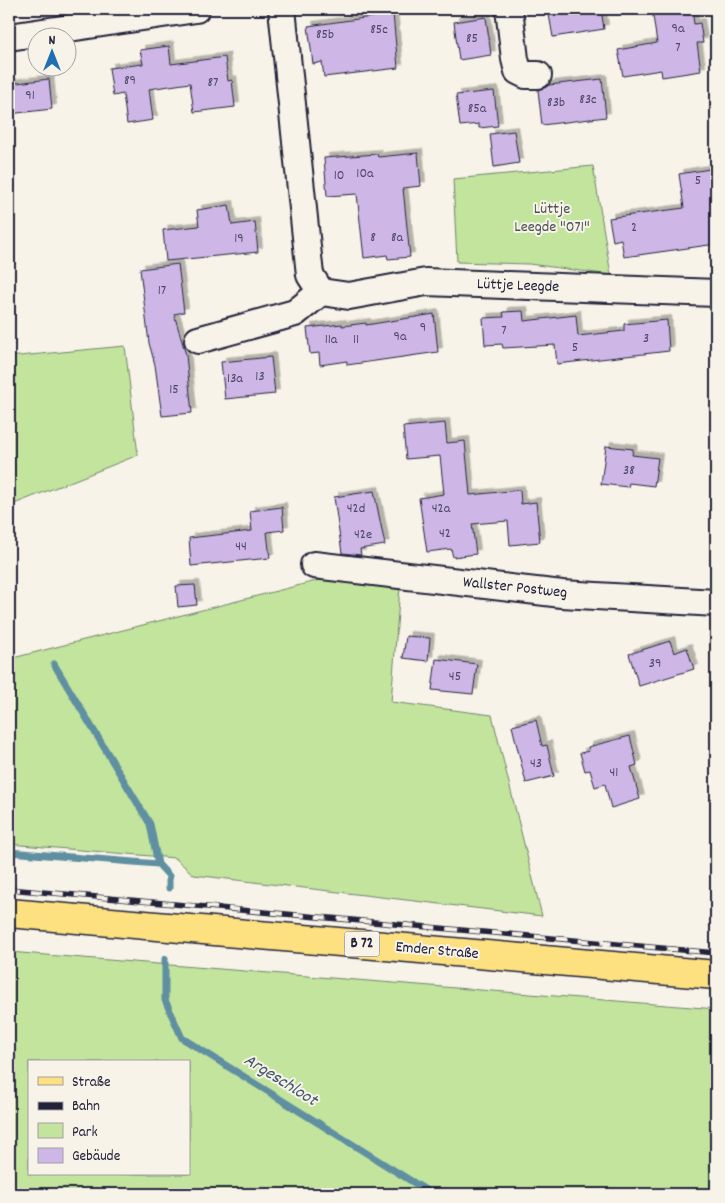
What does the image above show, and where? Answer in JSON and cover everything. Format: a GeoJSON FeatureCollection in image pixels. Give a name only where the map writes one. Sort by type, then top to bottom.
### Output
{"type":"FeatureCollection","features":[{"type":"Feature","properties":{"kind":"main road","name":"Emder Straße"},"geometry":{"type":"LineString","coordinates":[[9,913],[716,976]]}},
{"type":"Feature","properties":{"kind":"street"},"geometry":{"type":"LineString","coordinates":[[9,37],[169,11],[196,9]]}},
{"type":"Feature","properties":{"kind":"street"},"geometry":{"type":"LineString","coordinates":[[198,340],[294,313],[321,292],[310,275],[282,9]]}},
{"type":"Feature","properties":{"kind":"street"},"geometry":{"type":"LineString","coordinates":[[509,9],[518,70],[526,75],[538,75]]}},
{"type":"Feature","properties":{"kind":"street","name":"Lüttje Leegde"},"geometry":{"type":"LineString","coordinates":[[321,292],[349,296],[426,282],[716,293]]}},
{"type":"Feature","properties":{"kind":"street","name":"Wallster Postweg"},"geometry":{"type":"LineString","coordinates":[[314,565],[562,594],[716,603]]}},
{"type":"Feature","properties":{"kind":"green space","name":"Lüttje Leegde \"071\""},"geometry":{"type":"Polygon","coordinates":[[[593,166],[611,275],[529,264],[457,262],[453,179],[593,166]]]}},
{"type":"Feature","properties":{"kind":"green space"},"geometry":{"type":"Polygon","coordinates":[[[125,346],[138,455],[9,506],[9,357],[125,346]]]}},
{"type":"Feature","properties":{"kind":"green space"},"geometry":{"type":"Polygon","coordinates":[[[320,580],[400,587],[391,702],[492,715],[542,916],[194,875],[175,858],[9,844],[9,659],[320,580]]]}},
{"type":"Feature","properties":{"kind":"green space"},"geometry":{"type":"Polygon","coordinates":[[[9,952],[716,1009],[716,1194],[9,1194],[9,952]]]}},
{"type":"Feature","properties":{"kind":"building"},"geometry":{"type":"Polygon","coordinates":[[[548,9],[601,9],[604,29],[553,37],[548,9]]]}},
{"type":"Feature","properties":{"kind":"building"},"geometry":{"type":"Polygon","coordinates":[[[652,9],[692,9],[694,24],[700,23],[703,43],[697,43],[701,71],[662,77],[661,70],[623,76],[618,50],[657,43],[652,9]]]}},
{"type":"Feature","properties":{"kind":"building"},"geometry":{"type":"Polygon","coordinates":[[[393,14],[398,68],[324,77],[322,62],[313,64],[308,26],[393,14]]]}},
{"type":"Feature","properties":{"kind":"building"},"geometry":{"type":"Polygon","coordinates":[[[486,17],[491,55],[459,60],[454,22],[486,17]]]}},
{"type":"Feature","properties":{"kind":"building"},"geometry":{"type":"Polygon","coordinates":[[[169,46],[171,64],[225,57],[228,81],[232,80],[235,107],[194,112],[190,83],[149,89],[153,120],[127,124],[123,94],[113,96],[109,68],[143,64],[140,50],[169,46]]]}},
{"type":"Feature","properties":{"kind":"building"},"geometry":{"type":"Polygon","coordinates":[[[49,79],[52,109],[9,114],[9,84],[49,79]]]}},
{"type":"Feature","properties":{"kind":"building"},"geometry":{"type":"Polygon","coordinates":[[[602,79],[606,117],[542,125],[538,90],[549,85],[602,79]]]}},
{"type":"Feature","properties":{"kind":"building"},"geometry":{"type":"Polygon","coordinates":[[[494,91],[498,126],[479,128],[479,124],[460,126],[456,95],[494,91]]]}},
{"type":"Feature","properties":{"kind":"building"},"geometry":{"type":"Polygon","coordinates":[[[514,131],[519,163],[494,167],[490,134],[514,131]]]}},
{"type":"Feature","properties":{"kind":"building"},"geometry":{"type":"Polygon","coordinates":[[[418,153],[421,186],[403,188],[410,257],[388,259],[387,255],[364,258],[357,194],[327,196],[324,158],[377,154],[378,157],[418,153]]]}},
{"type":"Feature","properties":{"kind":"building"},"geometry":{"type":"Polygon","coordinates":[[[716,168],[716,244],[624,257],[621,239],[613,241],[609,218],[684,208],[679,174],[716,168]]]}},
{"type":"Feature","properties":{"kind":"building"},"geometry":{"type":"Polygon","coordinates":[[[229,205],[232,225],[255,222],[258,252],[166,261],[163,230],[199,226],[197,210],[229,205]]]}},
{"type":"Feature","properties":{"kind":"building"},"geometry":{"type":"Polygon","coordinates":[[[178,264],[184,312],[174,314],[186,355],[192,413],[162,416],[155,365],[149,343],[140,269],[178,264]]]}},
{"type":"Feature","properties":{"kind":"building"},"geometry":{"type":"Polygon","coordinates":[[[523,311],[524,321],[576,315],[578,336],[624,331],[624,324],[667,320],[669,351],[557,364],[555,345],[503,348],[502,344],[485,345],[483,318],[504,317],[503,312],[523,311]]]}},
{"type":"Feature","properties":{"kind":"building"},"geometry":{"type":"Polygon","coordinates":[[[434,314],[438,352],[347,365],[347,361],[320,365],[319,353],[310,354],[307,328],[342,324],[342,326],[366,323],[366,325],[434,314]]]}},
{"type":"Feature","properties":{"kind":"building"},"geometry":{"type":"Polygon","coordinates":[[[271,357],[275,394],[225,399],[221,362],[271,357]]]}},
{"type":"Feature","properties":{"kind":"building"},"geometry":{"type":"Polygon","coordinates":[[[445,423],[447,443],[465,441],[470,495],[520,490],[521,504],[536,502],[540,542],[510,545],[508,521],[472,524],[476,554],[453,557],[451,549],[427,552],[419,498],[444,494],[440,456],[406,459],[403,427],[445,423]]]}},
{"type":"Feature","properties":{"kind":"building"},"geometry":{"type":"Polygon","coordinates":[[[606,446],[633,449],[632,455],[658,458],[654,486],[629,483],[628,487],[601,484],[606,446]]]}},
{"type":"Feature","properties":{"kind":"building"},"geometry":{"type":"Polygon","coordinates":[[[374,491],[385,545],[360,549],[361,555],[342,553],[334,497],[374,491]]]}},
{"type":"Feature","properties":{"kind":"building"},"geometry":{"type":"Polygon","coordinates":[[[282,507],[284,530],[267,532],[270,558],[191,566],[189,538],[252,531],[250,511],[282,507]]]}},
{"type":"Feature","properties":{"kind":"building"},"geometry":{"type":"Polygon","coordinates":[[[195,585],[197,605],[178,607],[176,586],[195,585]]]}},
{"type":"Feature","properties":{"kind":"building"},"geometry":{"type":"Polygon","coordinates":[[[406,636],[430,638],[428,661],[403,658],[406,636]]]}},
{"type":"Feature","properties":{"kind":"building"},"geometry":{"type":"Polygon","coordinates":[[[670,641],[674,653],[687,648],[694,669],[639,686],[629,654],[670,641]]]}},
{"type":"Feature","properties":{"kind":"building"},"geometry":{"type":"Polygon","coordinates":[[[436,659],[477,664],[473,694],[432,690],[436,659]]]}},
{"type":"Feature","properties":{"kind":"building"},"geometry":{"type":"Polygon","coordinates":[[[536,720],[542,746],[547,745],[554,776],[526,783],[512,726],[536,720]]]}},
{"type":"Feature","properties":{"kind":"building"},"geometry":{"type":"Polygon","coordinates":[[[630,736],[637,765],[631,767],[640,799],[611,808],[605,784],[595,787],[590,770],[585,771],[580,753],[589,751],[588,747],[630,736]]]}},
{"type":"Feature","properties":{"kind":"waterway"},"geometry":{"type":"LineString","coordinates":[[54,664],[150,824],[158,864]]}},
{"type":"Feature","properties":{"kind":"waterway","name":"Argeschloot"},"geometry":{"type":"LineString","coordinates":[[9,852],[158,864],[169,876],[169,888]]}},
{"type":"Feature","properties":{"kind":"waterway","name":"Argeschloot"},"geometry":{"type":"LineString","coordinates":[[165,959],[165,1000],[182,1038],[432,1194]]}},
{"type":"Feature","properties":{"kind":"railway"},"geometry":{"type":"LineString","coordinates":[[9,889],[716,953]]}}]}
